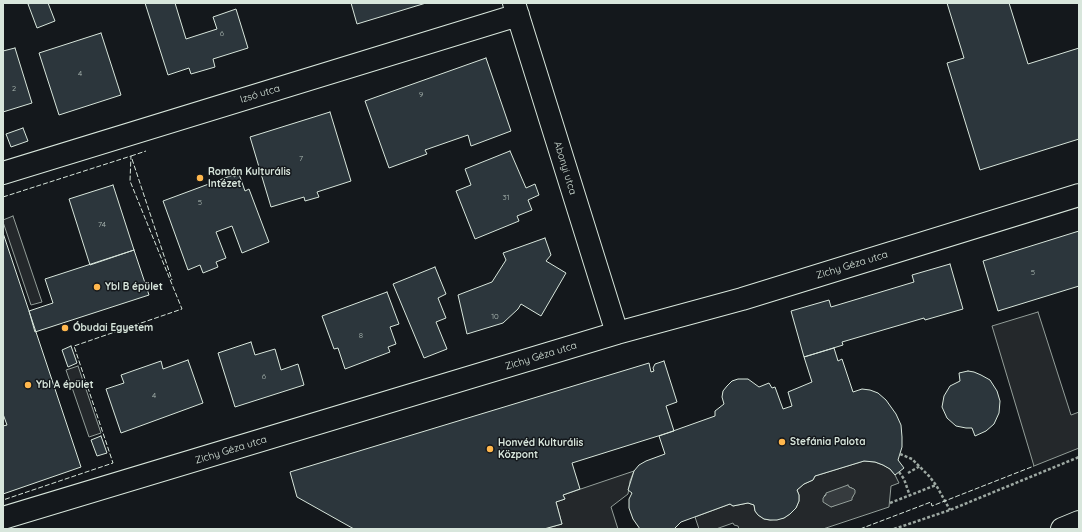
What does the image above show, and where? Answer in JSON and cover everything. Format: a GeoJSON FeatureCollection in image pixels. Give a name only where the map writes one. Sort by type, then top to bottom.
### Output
{"type":"FeatureCollection","features":[{"type":"Feature","properties":{"kind":"street","name":"Izsó utca"},"geometry":{"type":"LineString","coordinates":[[3,173],[516,9]]}},
{"type":"Feature","properties":{"kind":"street","name":"Abonyi utca"},"geometry":{"type":"LineString","coordinates":[[516,9],[617,333]]}},
{"type":"Feature","properties":{"kind":"street","name":"Zichy Géza utca"},"geometry":{"type":"LineString","coordinates":[[3,518],[617,333],[742,299],[1079,195]]}},
{"type":"Feature","properties":{"kind":"street"},"geometry":{"type":"LineString","coordinates":[[1062,529],[1079,522]]}},
{"type":"Feature","properties":{"kind":"path"},"geometry":{"type":"LineString","coordinates":[[900,454],[912,459],[929,476],[936,485],[950,510]]}},
{"type":"Feature","properties":{"kind":"path"},"geometry":{"type":"LineString","coordinates":[[894,529],[950,510],[1079,457]]}},
{"type":"Feature","properties":{"kind":"path"},"geometry":{"type":"LineString","coordinates":[[908,473],[920,466]]}},
{"type":"Feature","properties":{"kind":"path"},"geometry":{"type":"LineString","coordinates":[[899,472],[904,479],[910,496]]}},
{"type":"Feature","properties":{"kind":"path"},"geometry":{"type":"LineString","coordinates":[[890,503],[936,485]]}},
{"type":"Feature","properties":{"kind":"shaded area"},"geometry":{"type":"Polygon","coordinates":[[[13,216],[42,302],[31,305],[3,222],[3,220],[13,216]]]}},
{"type":"Feature","properties":{"kind":"shaded area"},"geometry":{"type":"Polygon","coordinates":[[[1038,312],[1071,415],[1079,412],[1079,448],[1034,466],[992,326],[1038,312]]]}},
{"type":"Feature","properties":{"kind":"shaded area"},"geometry":{"type":"Polygon","coordinates":[[[78,366],[101,433],[89,437],[66,370],[78,366]]]}},
{"type":"Feature","properties":{"kind":"shaded area"},"geometry":{"type":"Polygon","coordinates":[[[864,461],[875,462],[890,469],[899,483],[891,486],[889,507],[823,529],[739,529],[738,526],[734,525],[733,523],[716,529],[699,529],[695,517],[730,504],[733,506],[748,503],[754,505],[755,511],[764,519],[770,520],[784,518],[796,508],[799,501],[797,490],[804,484],[813,480],[815,476],[864,461]],[[849,487],[826,494],[824,496],[826,504],[831,507],[852,498],[852,488],[849,487]]]}},
{"type":"Feature","properties":{"kind":"shaded area"},"geometry":{"type":"Polygon","coordinates":[[[634,471],[630,481],[628,494],[611,507],[618,529],[544,529],[562,524],[556,502],[565,499],[563,495],[634,471]]]}},
{"type":"Feature","properties":{"kind":"shaded area"},"geometry":{"type":"Polygon","coordinates":[[[848,485],[855,490],[852,500],[831,507],[823,502],[823,498],[826,493],[848,485]]]}},
{"type":"Feature","properties":{"kind":"building"},"geometry":{"type":"Polygon","coordinates":[[[48,3],[55,21],[37,28],[28,4],[48,3]]]}},
{"type":"Feature","properties":{"kind":"building"},"geometry":{"type":"Polygon","coordinates":[[[145,3],[175,3],[186,39],[217,29],[213,17],[236,9],[248,48],[213,59],[215,67],[191,74],[189,68],[168,75],[145,3]]]}},
{"type":"Feature","properties":{"kind":"building"},"geometry":{"type":"Polygon","coordinates":[[[351,3],[426,3],[357,24],[351,3]]]}},
{"type":"Feature","properties":{"kind":"building"},"geometry":{"type":"Polygon","coordinates":[[[947,3],[1009,3],[1028,64],[1079,48],[1079,139],[980,170],[947,63],[964,58],[947,3]]]}},
{"type":"Feature","properties":{"kind":"building"},"geometry":{"type":"Polygon","coordinates":[[[101,33],[121,95],[59,115],[39,53],[101,33]]]}},
{"type":"Feature","properties":{"kind":"building"},"geometry":{"type":"Polygon","coordinates":[[[15,48],[32,103],[3,112],[3,51],[15,48]]]}},
{"type":"Feature","properties":{"kind":"building"},"geometry":{"type":"Polygon","coordinates":[[[486,58],[511,131],[471,146],[468,135],[425,150],[427,154],[389,168],[365,101],[486,58]]]}},
{"type":"Feature","properties":{"kind":"building"},"geometry":{"type":"Polygon","coordinates":[[[330,112],[351,181],[317,192],[319,197],[305,201],[304,197],[271,207],[250,137],[330,112]]]}},
{"type":"Feature","properties":{"kind":"building"},"geometry":{"type":"Polygon","coordinates":[[[23,128],[28,141],[11,147],[6,134],[23,128]]]}},
{"type":"Feature","properties":{"kind":"building"},"geometry":{"type":"Polygon","coordinates":[[[510,151],[526,188],[535,184],[539,195],[528,200],[532,210],[517,216],[519,221],[475,239],[456,191],[471,185],[465,169],[510,151]]]}},
{"type":"Feature","properties":{"kind":"building"},"geometry":{"type":"Polygon","coordinates":[[[239,174],[245,191],[249,189],[269,242],[242,253],[232,226],[216,232],[226,258],[216,262],[218,267],[203,273],[200,265],[188,270],[163,201],[239,174]]]}},
{"type":"Feature","properties":{"kind":"building"},"geometry":{"type":"Polygon","coordinates":[[[113,185],[134,250],[90,265],[69,199],[113,185]]]}},
{"type":"Feature","properties":{"kind":"building"},"geometry":{"type":"Polygon","coordinates":[[[1079,231],[1079,286],[998,311],[983,261],[1079,231]]]}},
{"type":"Feature","properties":{"kind":"building","name":"Ybl A épület"},"geometry":{"type":"Polygon","coordinates":[[[3,233],[81,467],[3,494],[3,426],[7,425],[3,414],[3,233]]]}},
{"type":"Feature","properties":{"kind":"building"},"geometry":{"type":"Polygon","coordinates":[[[545,238],[551,255],[546,261],[566,273],[541,316],[521,304],[518,309],[503,323],[467,334],[458,295],[492,282],[506,260],[503,253],[545,238]]]}},
{"type":"Feature","properties":{"kind":"building","name":"Ybl B épület"},"geometry":{"type":"Polygon","coordinates":[[[134,250],[149,295],[35,332],[29,311],[53,303],[45,279],[134,250]]]}},
{"type":"Feature","properties":{"kind":"building"},"geometry":{"type":"Polygon","coordinates":[[[950,264],[963,309],[925,320],[924,318],[842,342],[843,345],[804,357],[791,311],[829,300],[831,307],[914,282],[912,275],[950,264]]]}},
{"type":"Feature","properties":{"kind":"building"},"geometry":{"type":"Polygon","coordinates":[[[435,267],[446,294],[438,298],[446,318],[436,322],[447,349],[424,358],[393,284],[435,267]]]}},
{"type":"Feature","properties":{"kind":"building"},"geometry":{"type":"Polygon","coordinates":[[[387,292],[399,324],[390,327],[396,344],[388,347],[390,352],[345,369],[338,348],[334,349],[322,316],[387,292]]]}},
{"type":"Feature","properties":{"kind":"building"},"geometry":{"type":"Polygon","coordinates":[[[251,342],[255,355],[275,349],[281,370],[298,364],[304,385],[235,407],[218,353],[251,342]]]}},
{"type":"Feature","properties":{"kind":"building"},"geometry":{"type":"Polygon","coordinates":[[[71,346],[77,363],[68,367],[62,350],[71,346]]]}},
{"type":"Feature","properties":{"kind":"building","name":"Stefánia Palota"},"geometry":{"type":"Polygon","coordinates":[[[834,348],[838,361],[842,359],[853,392],[862,389],[878,393],[886,400],[896,414],[901,425],[902,437],[902,447],[898,460],[904,468],[895,475],[890,469],[883,465],[875,462],[864,461],[815,476],[813,480],[804,484],[797,490],[799,501],[796,508],[784,518],[777,520],[764,519],[755,511],[754,505],[748,503],[733,506],[730,504],[681,522],[674,529],[640,529],[633,519],[629,508],[629,499],[632,493],[628,490],[634,471],[639,465],[665,454],[659,436],[715,416],[715,411],[724,404],[722,397],[723,391],[732,381],[738,379],[748,379],[759,387],[769,383],[772,388],[775,387],[783,409],[792,406],[788,392],[812,382],[804,357],[834,348]]]}},
{"type":"Feature","properties":{"kind":"building"},"geometry":{"type":"Polygon","coordinates":[[[188,360],[203,403],[121,433],[106,389],[124,383],[121,375],[161,361],[163,369],[188,360]]]}},
{"type":"Feature","properties":{"kind":"building","name":"Honvéd Kulturális Központ"},"geometry":{"type":"Polygon","coordinates":[[[664,361],[677,402],[666,406],[674,431],[572,463],[580,489],[563,495],[565,499],[556,502],[562,524],[544,529],[354,529],[297,497],[290,472],[649,363],[651,372],[654,371],[653,368],[655,364],[664,361]]]}},
{"type":"Feature","properties":{"kind":"building"},"geometry":{"type":"Polygon","coordinates":[[[968,371],[974,372],[990,380],[997,391],[1000,401],[999,413],[994,424],[986,431],[975,436],[972,428],[956,426],[947,418],[942,407],[944,396],[950,386],[960,381],[959,373],[968,371]]]}},
{"type":"Feature","properties":{"kind":"building"},"geometry":{"type":"Polygon","coordinates":[[[101,436],[107,453],[97,456],[91,440],[101,436]]]}},
{"type":"Feature","properties":{"kind":"fence"},"geometry":{"type":"LineString","coordinates":[[131,156],[146,151]]}},
{"type":"Feature","properties":{"kind":"fence"},"geometry":{"type":"LineString","coordinates":[[3,197],[131,156],[130,181],[182,309],[74,346],[113,463],[3,500]]}},
{"type":"Feature","properties":{"kind":"fence"},"geometry":{"type":"LineString","coordinates":[[132,159],[172,280]]}},
{"type":"Feature","properties":{"kind":"fence"},"geometry":{"type":"LineString","coordinates":[[860,529],[931,502],[932,506],[1034,466]]}},
{"type":"Feature","properties":{"kind":"place","name":"Román Kulturális Intézet"},"geometry":{"type":"Point","coordinates":[200,178]}},
{"type":"Feature","properties":{"kind":"place","name":"Ybl B épület"},"geometry":{"type":"Point","coordinates":[97,287]}},
{"type":"Feature","properties":{"kind":"place","name":"Óbudai Egyetem"},"geometry":{"type":"Point","coordinates":[65,328]}},
{"type":"Feature","properties":{"kind":"place","name":"Ybl A épület"},"geometry":{"type":"Point","coordinates":[28,385]}},
{"type":"Feature","properties":{"kind":"place","name":"Stefánia Palota"},"geometry":{"type":"Point","coordinates":[782,442]}},
{"type":"Feature","properties":{"kind":"place","name":"Honvéd Kulturális Központ"},"geometry":{"type":"Point","coordinates":[490,449]}}]}
